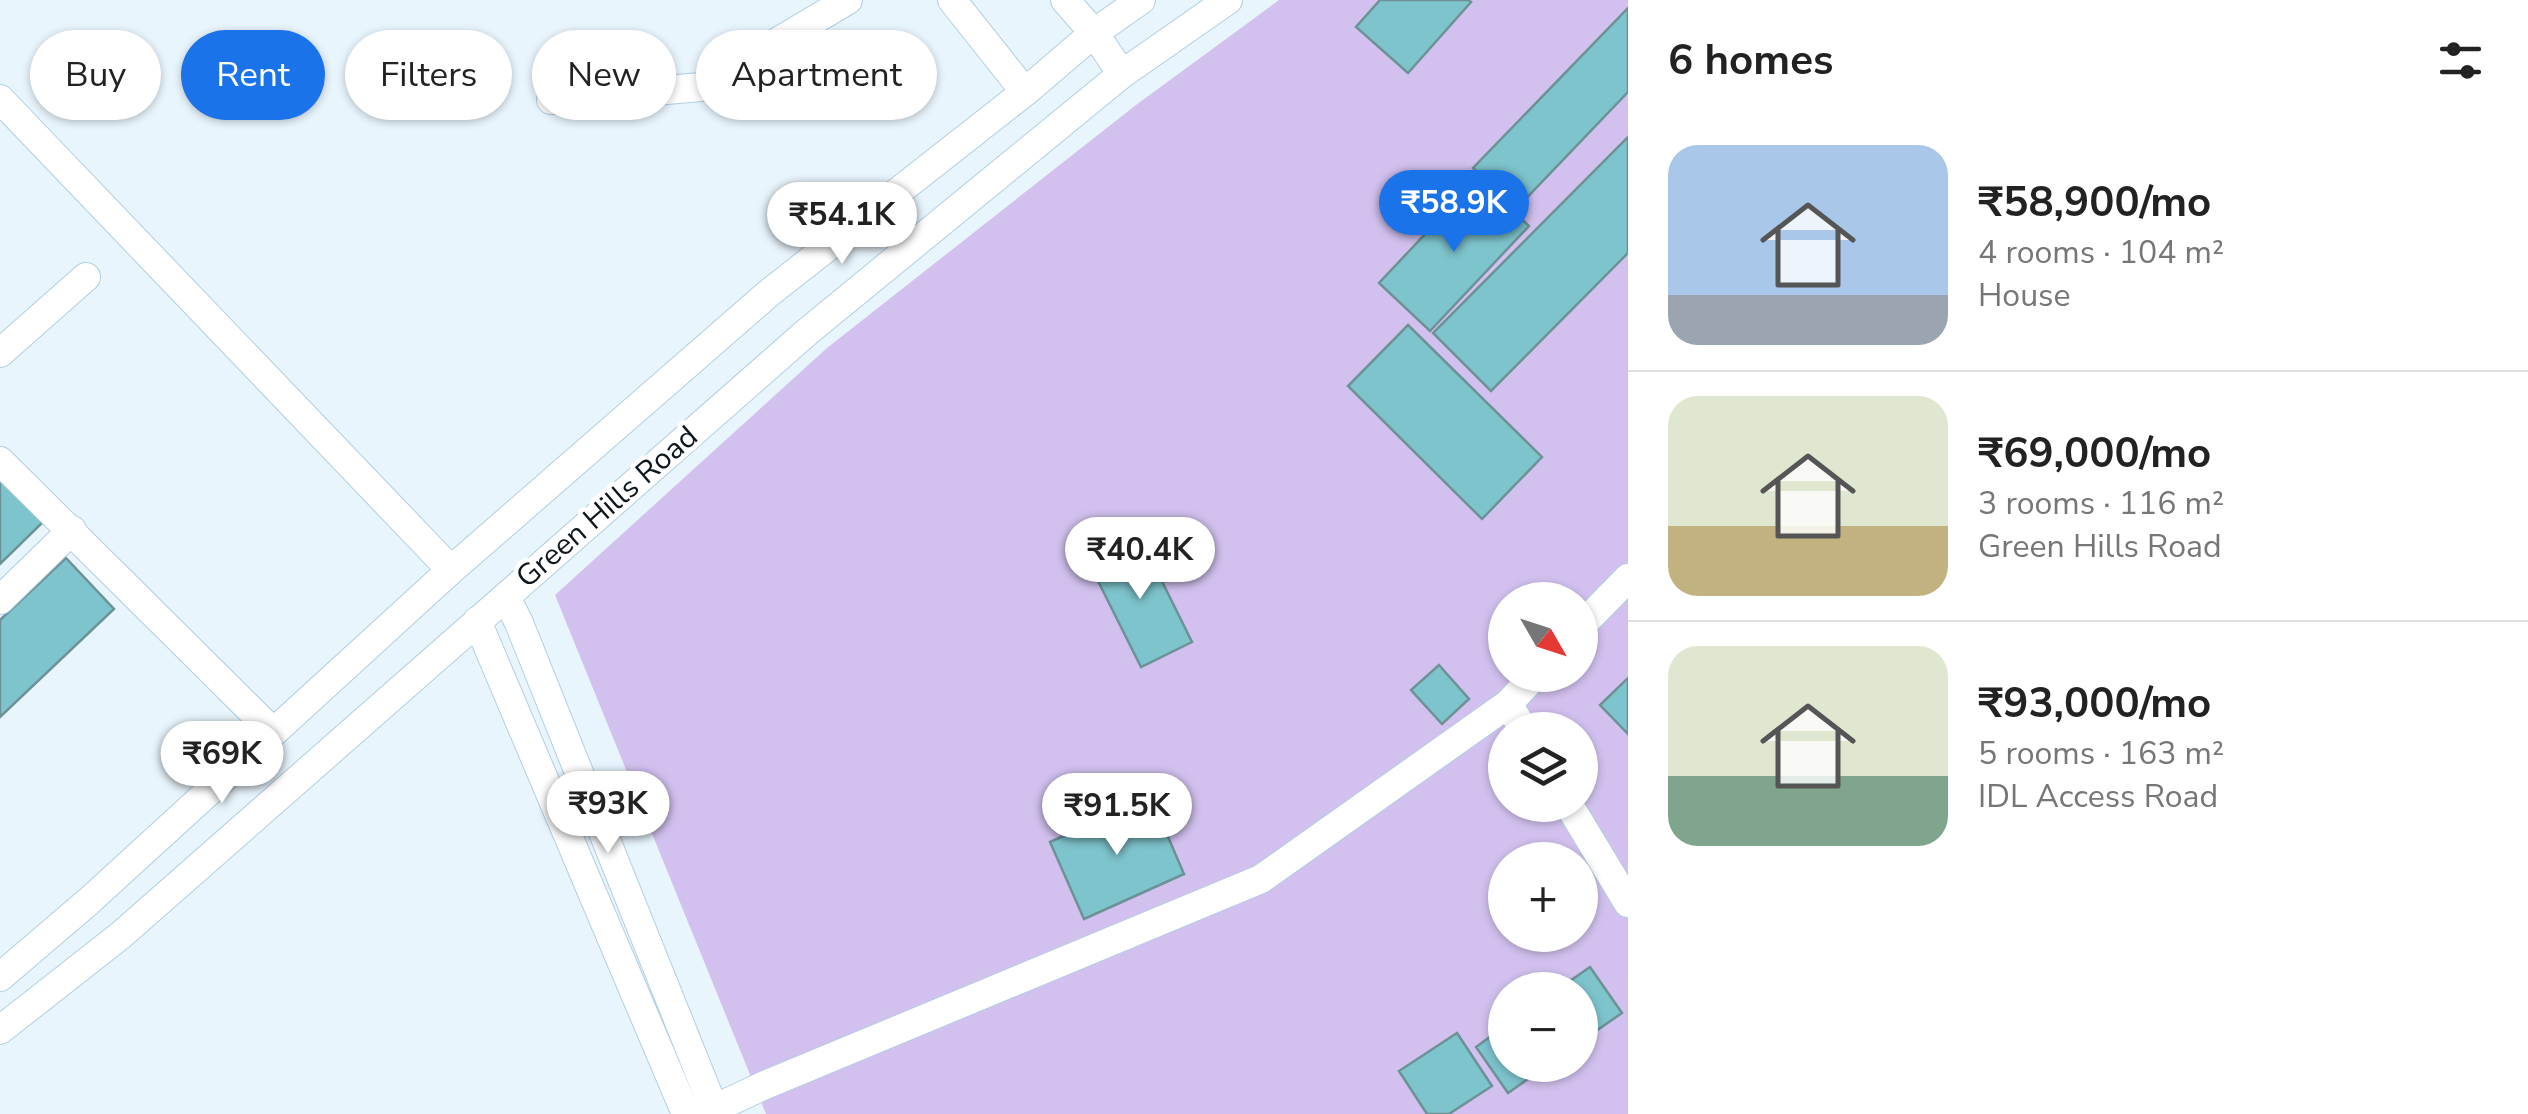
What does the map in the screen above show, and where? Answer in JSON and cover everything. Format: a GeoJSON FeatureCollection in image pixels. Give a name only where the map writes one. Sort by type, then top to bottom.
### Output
{"type":"FeatureCollection","features":[{"type":"Feature","properties":{"kind":"street"},"geometry":{"type":"LineString","coordinates":[[676,89],[701,87],[848,0]]}},
{"type":"Feature","properties":{"kind":"street"},"geometry":{"type":"LineString","coordinates":[[952,0],[1025,92]]}},
{"type":"Feature","properties":{"kind":"street"},"geometry":{"type":"LineString","coordinates":[[1065,0],[1122,74]]}},
{"type":"Feature","properties":{"kind":"street","name":"Green Hills Road"},"geometry":{"type":"LineString","coordinates":[[0,1030],[121,936],[807,332],[1122,74],[1228,0]]}},
{"type":"Feature","properties":{"kind":"street"},"geometry":{"type":"LineString","coordinates":[[1129,3],[1154,52]]}},
{"type":"Feature","properties":{"kind":"street","name":"Green Hills Road"},"geometry":{"type":"LineString","coordinates":[[0,977],[89,902],[451,570],[769,292],[1025,92],[1129,3]]}},
{"type":"Feature","properties":{"kind":"street"},"geometry":{"type":"LineString","coordinates":[[0,99],[451,570]]}},
{"type":"Feature","properties":{"kind":"street"},"geometry":{"type":"LineString","coordinates":[[0,354],[86,278]]}},
{"type":"Feature","properties":{"kind":"street"},"geometry":{"type":"LineString","coordinates":[[0,461],[273,732]]}},
{"type":"Feature","properties":{"kind":"street"},"geometry":{"type":"LineString","coordinates":[[0,600],[72,530]]}},
{"type":"Feature","properties":{"kind":"street"},"geometry":{"type":"LineString","coordinates":[[1598,609],[1628,578]]}},
{"type":"Feature","properties":{"kind":"street"},"geometry":{"type":"LineString","coordinates":[[506,597],[711,1112],[1261,879],[1508,704],[1519,692]]}},
{"type":"Feature","properties":{"kind":"street"},"geometry":{"type":"LineString","coordinates":[[477,621],[686,1114]]}},
{"type":"Feature","properties":{"kind":"street"},"geometry":{"type":"LineString","coordinates":[[1508,704],[1513,712]]}},
{"type":"Feature","properties":{"kind":"street"},"geometry":{"type":"LineString","coordinates":[[1579,822],[1628,903]]}},
{"type":"Feature","properties":{"kind":"shaded area"},"geometry":{"type":"Polygon","coordinates":[[[1279,0],[1628,0],[1628,1114],[766,1114],[555,595],[827,348],[1136,105],[1279,0]]]}},
{"type":"Feature","properties":{"kind":"building"},"geometry":{"type":"Polygon","coordinates":[[[1380,0],[1471,2],[1408,73],[1356,27],[1380,0]]]}},
{"type":"Feature","properties":{"kind":"building"},"geometry":{"type":"Polygon","coordinates":[[[1628,8],[1628,92],[1516,209],[1473,168],[1628,8]]]}},
{"type":"Feature","properties":{"kind":"building"},"geometry":{"type":"Polygon","coordinates":[[[1628,137],[1628,253],[1491,391],[1433,333],[1628,137]]]}},
{"type":"Feature","properties":{"kind":"building"},"geometry":{"type":"Polygon","coordinates":[[[1478,178],[1529,226],[1430,331],[1379,283],[1478,178]]]}},
{"type":"Feature","properties":{"kind":"building"},"geometry":{"type":"Polygon","coordinates":[[[1408,325],[1542,457],[1482,519],[1348,386],[1408,325]]]}},
{"type":"Feature","properties":{"kind":"building"},"geometry":{"type":"Polygon","coordinates":[[[0,477],[43,522],[0,564],[0,477]]]}},
{"type":"Feature","properties":{"kind":"building"},"geometry":{"type":"Polygon","coordinates":[[[1140,537],[1192,642],[1141,667],[1089,563],[1140,537]]]}},
{"type":"Feature","properties":{"kind":"building"},"geometry":{"type":"Polygon","coordinates":[[[66,558],[114,609],[0,717],[0,620],[66,558]]]}},
{"type":"Feature","properties":{"kind":"building"},"geometry":{"type":"Polygon","coordinates":[[[1439,665],[1469,699],[1442,724],[1411,690],[1439,665]]]}},
{"type":"Feature","properties":{"kind":"building"},"geometry":{"type":"Polygon","coordinates":[[[1628,678],[1628,734],[1600,705],[1628,678]]]}},
{"type":"Feature","properties":{"kind":"building"},"geometry":{"type":"Polygon","coordinates":[[[1151,797],[1184,874],[1084,919],[1050,842],[1151,797]]]}},
{"type":"Feature","properties":{"kind":"building"},"geometry":{"type":"Polygon","coordinates":[[[1598,978],[1622,1013],[1598,1030],[1598,978]]]}},
{"type":"Feature","properties":{"kind":"building"},"geometry":{"type":"Polygon","coordinates":[[[1457,1033],[1492,1086],[1449,1114],[1427,1114],[1399,1071],[1457,1033]]]}},
{"type":"Feature","properties":{"kind":"building"},"geometry":{"type":"Polygon","coordinates":[[[1488,1038],[1488,1064],[1476,1047],[1488,1038]]]}},
{"type":"Feature","properties":{"kind":"building"},"geometry":{"type":"Polygon","coordinates":[[[1500,1082],[1524,1082],[1508,1093],[1500,1082]]]}}]}
